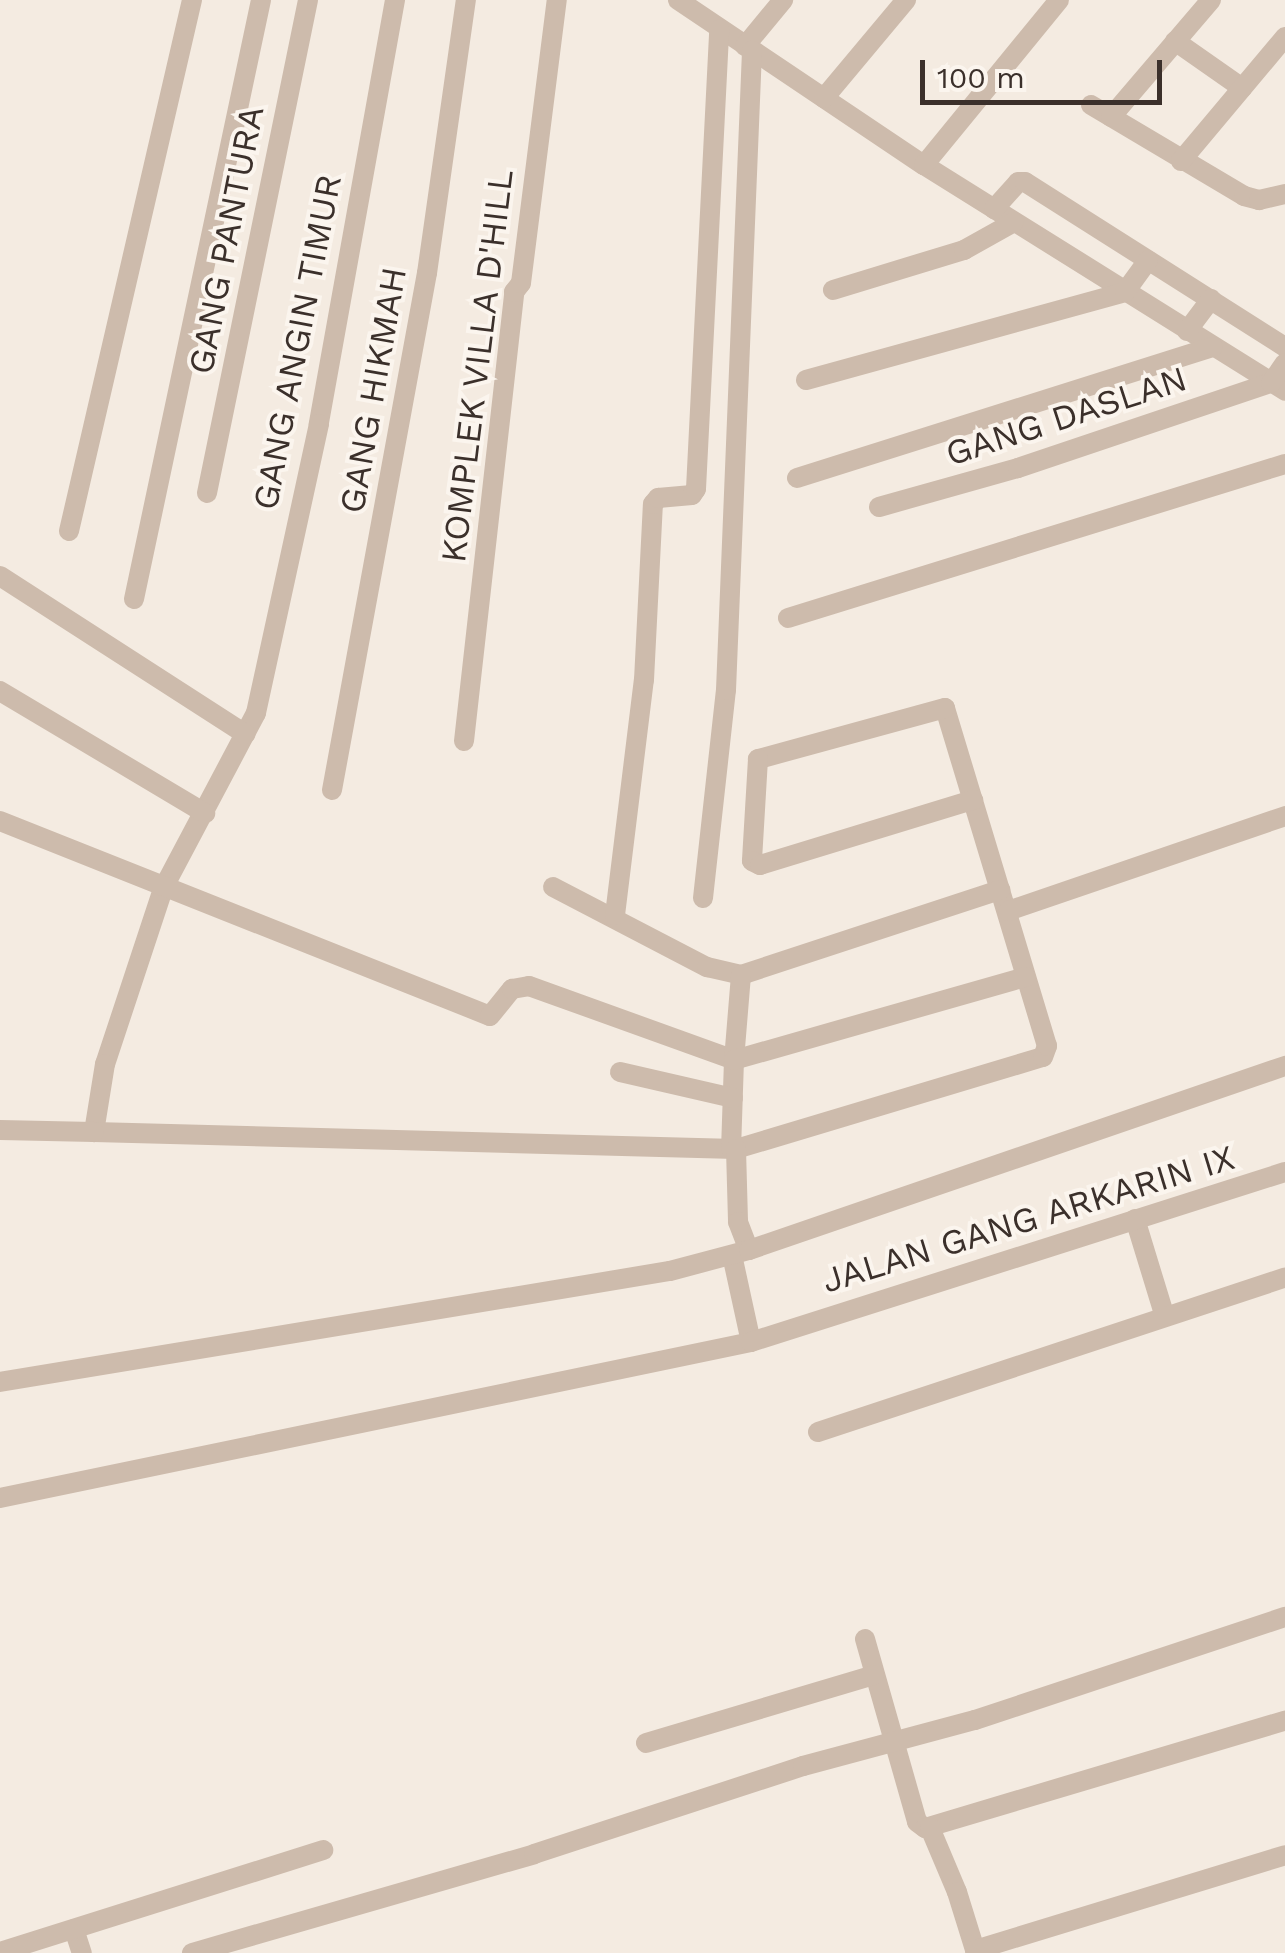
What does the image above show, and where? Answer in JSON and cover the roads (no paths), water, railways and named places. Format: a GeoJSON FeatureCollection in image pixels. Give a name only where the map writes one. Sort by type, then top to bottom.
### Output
{"type":"FeatureCollection","features":[{"type":"Feature","properties":{"kind":"street"},"geometry":{"type":"LineString","coordinates":[[69,531],[192,0]]}},
{"type":"Feature","properties":{"kind":"street"},"geometry":{"type":"LineString","coordinates":[[134,599],[261,0]]}},
{"type":"Feature","properties":{"kind":"street","name":"GANG PANTURA"},"geometry":{"type":"LineString","coordinates":[[207,493],[308,0]]}},
{"type":"Feature","properties":{"kind":"street","name":"GANG ANGIN TIMUR"},"geometry":{"type":"LineString","coordinates":[[94,1132],[105,1064],[163,889],[245,734],[260,696],[319,424],[395,0]]}},
{"type":"Feature","properties":{"kind":"street","name":"GANG HIKMAH"},"geometry":{"type":"LineString","coordinates":[[332,790],[427,273],[466,0]]}},
{"type":"Feature","properties":{"kind":"street","name":"KOMPLEK VILLA D'HILL"},"geometry":{"type":"LineString","coordinates":[[464,742],[514,292],[521,283],[557,0]]}},
{"type":"Feature","properties":{"kind":"street"},"geometry":{"type":"LineString","coordinates":[[678,0],[924,166],[1278,387],[1285,363]]}},
{"type":"Feature","properties":{"kind":"street"},"geometry":{"type":"LineString","coordinates":[[703,898],[726,690],[749,48],[783,0]]}},
{"type":"Feature","properties":{"kind":"street"},"geometry":{"type":"LineString","coordinates":[[824,98],[906,0]]}},
{"type":"Feature","properties":{"kind":"street"},"geometry":{"type":"LineString","coordinates":[[924,166],[1059,0]]}},
{"type":"Feature","properties":{"kind":"street"},"geometry":{"type":"LineString","coordinates":[[1110,117],[1211,0]]}},
{"type":"Feature","properties":{"kind":"street"},"geometry":{"type":"LineString","coordinates":[[614,915],[644,680],[653,502],[692,495],[696,489],[720,30]]}},
{"type":"Feature","properties":{"kind":"street"},"geometry":{"type":"LineString","coordinates":[[1181,161],[1285,36]]}},
{"type":"Feature","properties":{"kind":"street"},"geometry":{"type":"LineString","coordinates":[[1175,41],[1242,88]]}},
{"type":"Feature","properties":{"kind":"street"},"geometry":{"type":"LineString","coordinates":[[1091,104],[1181,161],[1250,198],[1285,194]]}},
{"type":"Feature","properties":{"kind":"street"},"geometry":{"type":"LineString","coordinates":[[994,209],[1022,181],[1285,347]]}},
{"type":"Feature","properties":{"kind":"street"},"geometry":{"type":"LineString","coordinates":[[833,290],[964,250],[1014,222]]}},
{"type":"Feature","properties":{"kind":"street"},"geometry":{"type":"LineString","coordinates":[[806,380],[1124,292],[1148,260]]}},
{"type":"Feature","properties":{"kind":"street"},"geometry":{"type":"LineString","coordinates":[[1187,331],[1211,300]]}},
{"type":"Feature","properties":{"kind":"street"},"geometry":{"type":"LineString","coordinates":[[797,478],[1212,347]]}},
{"type":"Feature","properties":{"kind":"street","name":"GANG DASLAN"},"geometry":{"type":"LineString","coordinates":[[879,507],[1278,387]]}},
{"type":"Feature","properties":{"kind":"street"},"geometry":{"type":"LineString","coordinates":[[788,618],[1285,464]]}},
{"type":"Feature","properties":{"kind":"street"},"geometry":{"type":"LineString","coordinates":[[0,576],[245,734]]}},
{"type":"Feature","properties":{"kind":"street"},"geometry":{"type":"LineString","coordinates":[[0,691],[205,812]]}},
{"type":"Feature","properties":{"kind":"street"},"geometry":{"type":"LineString","coordinates":[[0,1130],[734,1149],[1043,1056],[1047,1046],[947,710],[939,707],[758,759],[752,861],[760,865],[973,800]]}},
{"type":"Feature","properties":{"kind":"street"},"geometry":{"type":"LineString","coordinates":[[553,887],[614,915],[707,967],[741,975],[1285,816]]}},
{"type":"Feature","properties":{"kind":"street"},"geometry":{"type":"LineString","coordinates":[[0,821],[490,1016],[512,989],[529,986],[734,1060],[1026,977]]}},
{"type":"Feature","properties":{"kind":"street"},"geometry":{"type":"LineString","coordinates":[[741,975],[734,1060],[734,1149],[751,1342]]}},
{"type":"Feature","properties":{"kind":"street"},"geometry":{"type":"LineString","coordinates":[[0,1382],[482,1305],[741,1253],[1285,1066]]}},
{"type":"Feature","properties":{"kind":"street"},"geometry":{"type":"LineString","coordinates":[[620,1072],[733,1098]]}},
{"type":"Feature","properties":{"kind":"street","name":"JALAN GANG ARKARIN IX"},"geometry":{"type":"LineString","coordinates":[[0,1498],[751,1342],[1285,1172]]}},
{"type":"Feature","properties":{"kind":"street"},"geometry":{"type":"LineString","coordinates":[[1135,1219],[1165,1317]]}},
{"type":"Feature","properties":{"kind":"street"},"geometry":{"type":"LineString","coordinates":[[818,1432],[1285,1278]]}},
{"type":"Feature","properties":{"kind":"street"},"geometry":{"type":"LineString","coordinates":[[192,1953],[534,1854],[678,1805],[892,1741],[974,1720],[1285,1617]]}},
{"type":"Feature","properties":{"kind":"street"},"geometry":{"type":"LineString","coordinates":[[865,1638],[892,1741],[975,1951],[1285,1854]]}},
{"type":"Feature","properties":{"kind":"street"},"geometry":{"type":"LineString","coordinates":[[646,1743],[874,1675]]}},
{"type":"Feature","properties":{"kind":"street"},"geometry":{"type":"LineString","coordinates":[[924,1825],[1285,1721]]}},
{"type":"Feature","properties":{"kind":"street"},"geometry":{"type":"LineString","coordinates":[[0,1952],[323,1850]]}},
{"type":"Feature","properties":{"kind":"street"},"geometry":{"type":"LineString","coordinates":[[74,1928],[82,1953]]}}]}
